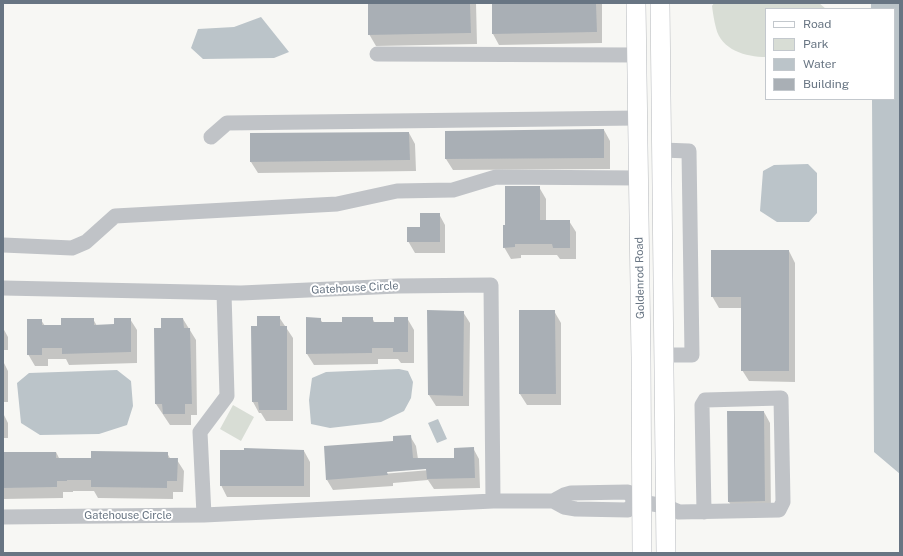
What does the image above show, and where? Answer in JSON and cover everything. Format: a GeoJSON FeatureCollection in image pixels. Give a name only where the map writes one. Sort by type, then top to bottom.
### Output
{"type":"FeatureCollection","features":[{"type":"Feature","properties":{"kind":"main road","name":"Goldenrod Road"},"geometry":{"type":"LineString","coordinates":[[636,3],[638,178],[638,501],[642,553]]}},
{"type":"Feature","properties":{"kind":"main road","name":"Goldenrod Road"},"geometry":{"type":"LineString","coordinates":[[660,3],[666,553]]}},
{"type":"Feature","properties":{"kind":"lane"},"geometry":{"type":"LineString","coordinates":[[377,54],[636,55]]}},
{"type":"Feature","properties":{"kind":"lane"},"geometry":{"type":"LineString","coordinates":[[211,137],[227,123],[637,118]]}},
{"type":"Feature","properties":{"kind":"lane"},"geometry":{"type":"LineString","coordinates":[[662,150],[689,151],[692,355],[663,355]]}},
{"type":"Feature","properties":{"kind":"lane"},"geometry":{"type":"LineString","coordinates":[[3,245],[72,248],[86,242],[115,216],[337,204],[397,191],[453,190],[496,177],[638,178]]}},
{"type":"Feature","properties":{"kind":"lane","name":"Gatehouse Circle"},"geometry":{"type":"LineString","coordinates":[[3,288],[224,293],[398,286],[492,285],[493,501]]}},
{"type":"Feature","properties":{"kind":"lane"},"geometry":{"type":"LineString","coordinates":[[204,516],[200,432],[227,396],[224,293]]}},
{"type":"Feature","properties":{"kind":"lane"},"geometry":{"type":"LineString","coordinates":[[638,501],[665,506],[680,512],[704,512],[778,510],[783,502],[781,398],[704,400],[702,405],[704,512]]}},
{"type":"Feature","properties":{"kind":"lane","name":"Gatehouse Circle"},"geometry":{"type":"LineString","coordinates":[[3,517],[204,516],[493,501],[553,501],[564,507],[591,510],[628,510],[638,501]]}},
{"type":"Feature","properties":{"kind":"green space"},"geometry":{"type":"Polygon","coordinates":[[[714,3],[819,3],[825,8],[765,8],[765,57],[758,57],[735,51],[723,42],[715,25],[712,6],[714,3]]]}},
{"type":"Feature","properties":{"kind":"green space"},"geometry":{"type":"Polygon","coordinates":[[[233,405],[254,417],[241,441],[220,429],[233,405]]]}},
{"type":"Feature","properties":{"kind":"water"},"geometry":{"type":"Polygon","coordinates":[[[871,3],[900,3],[900,474],[874,452],[872,100],[895,100],[895,8],[871,8],[871,3]]]}},
{"type":"Feature","properties":{"kind":"water"},"geometry":{"type":"Polygon","coordinates":[[[261,17],[289,52],[274,58],[203,59],[191,48],[198,29],[234,27],[261,17]]]}},
{"type":"Feature","properties":{"kind":"water"},"geometry":{"type":"Polygon","coordinates":[[[808,164],[817,173],[817,213],[809,222],[777,222],[760,211],[763,171],[774,165],[808,164]]]}},
{"type":"Feature","properties":{"kind":"water"},"geometry":{"type":"Polygon","coordinates":[[[399,369],[408,371],[413,382],[411,398],[404,411],[381,422],[330,428],[311,424],[309,400],[312,378],[326,372],[399,369]]]}},
{"type":"Feature","properties":{"kind":"water"},"geometry":{"type":"Polygon","coordinates":[[[117,370],[131,381],[133,406],[127,425],[99,434],[40,435],[21,423],[17,383],[29,373],[117,370]]]}},
{"type":"Feature","properties":{"kind":"water"},"geometry":{"type":"Polygon","coordinates":[[[438,419],[447,439],[437,443],[428,423],[438,419]]]}},
{"type":"Feature","properties":{"kind":"building"},"geometry":{"type":"Polygon","coordinates":[[[368,3],[470,3],[471,33],[368,35],[368,3]]]}},
{"type":"Feature","properties":{"kind":"building"},"geometry":{"type":"Polygon","coordinates":[[[492,3],[596,3],[597,32],[492,34],[492,3]]]}},
{"type":"Feature","properties":{"kind":"building"},"geometry":{"type":"Polygon","coordinates":[[[604,129],[604,158],[445,159],[445,131],[604,129]]]}},
{"type":"Feature","properties":{"kind":"building"},"geometry":{"type":"Polygon","coordinates":[[[409,132],[410,160],[250,162],[250,133],[409,132]]]}},
{"type":"Feature","properties":{"kind":"building"},"geometry":{"type":"Polygon","coordinates":[[[505,186],[540,186],[540,220],[570,220],[570,248],[553,248],[552,244],[515,244],[515,247],[503,248],[503,225],[505,225],[505,186]]]}},
{"type":"Feature","properties":{"kind":"building"},"geometry":{"type":"Polygon","coordinates":[[[420,213],[440,213],[440,242],[407,242],[407,227],[420,227],[420,213]]]}},
{"type":"Feature","properties":{"kind":"building"},"geometry":{"type":"Polygon","coordinates":[[[711,250],[789,250],[789,371],[741,371],[741,297],[711,297],[711,250]]]}},
{"type":"Feature","properties":{"kind":"building"},"geometry":{"type":"Polygon","coordinates":[[[427,310],[464,311],[463,396],[428,395],[427,310]]]}},
{"type":"Feature","properties":{"kind":"building"},"geometry":{"type":"Polygon","coordinates":[[[519,310],[555,310],[556,394],[519,394],[519,310]]]}},
{"type":"Feature","properties":{"kind":"building"},"geometry":{"type":"Polygon","coordinates":[[[257,316],[280,316],[280,326],[287,326],[287,410],[259,410],[258,402],[252,402],[251,326],[257,326],[257,316]]]}},
{"type":"Feature","properties":{"kind":"building"},"geometry":{"type":"Polygon","coordinates":[[[306,317],[321,318],[321,322],[342,322],[342,317],[373,317],[373,322],[394,322],[394,317],[408,317],[408,352],[393,352],[393,348],[372,348],[372,353],[306,354],[306,317]]]}},
{"type":"Feature","properties":{"kind":"building"},"geometry":{"type":"Polygon","coordinates":[[[61,318],[94,318],[94,325],[114,324],[114,318],[131,318],[131,352],[62,354],[62,348],[42,348],[42,355],[27,355],[27,319],[42,319],[42,325],[61,325],[61,318]]]}},
{"type":"Feature","properties":{"kind":"building"},"geometry":{"type":"Polygon","coordinates":[[[161,318],[183,318],[184,328],[190,328],[192,404],[185,404],[185,414],[163,414],[162,404],[155,404],[154,328],[161,328],[161,318]]]}},
{"type":"Feature","properties":{"kind":"building"},"geometry":{"type":"Polygon","coordinates":[[[727,411],[764,411],[765,501],[728,502],[727,411]]]}},
{"type":"Feature","properties":{"kind":"building"},"geometry":{"type":"Polygon","coordinates":[[[411,435],[413,458],[454,458],[454,448],[474,447],[475,478],[427,479],[426,469],[387,472],[388,475],[326,480],[324,446],[393,441],[393,436],[411,435]]]}},
{"type":"Feature","properties":{"kind":"building"},"geometry":{"type":"Polygon","coordinates":[[[244,448],[304,450],[304,486],[220,486],[220,450],[244,450],[244,448]]]}},
{"type":"Feature","properties":{"kind":"building"},"geometry":{"type":"Polygon","coordinates":[[[91,451],[168,452],[168,458],[178,458],[177,481],[167,481],[167,488],[91,487],[91,480],[67,480],[57,481],[57,487],[3,488],[3,452],[56,452],[56,458],[91,458],[91,451]]]}}]}
